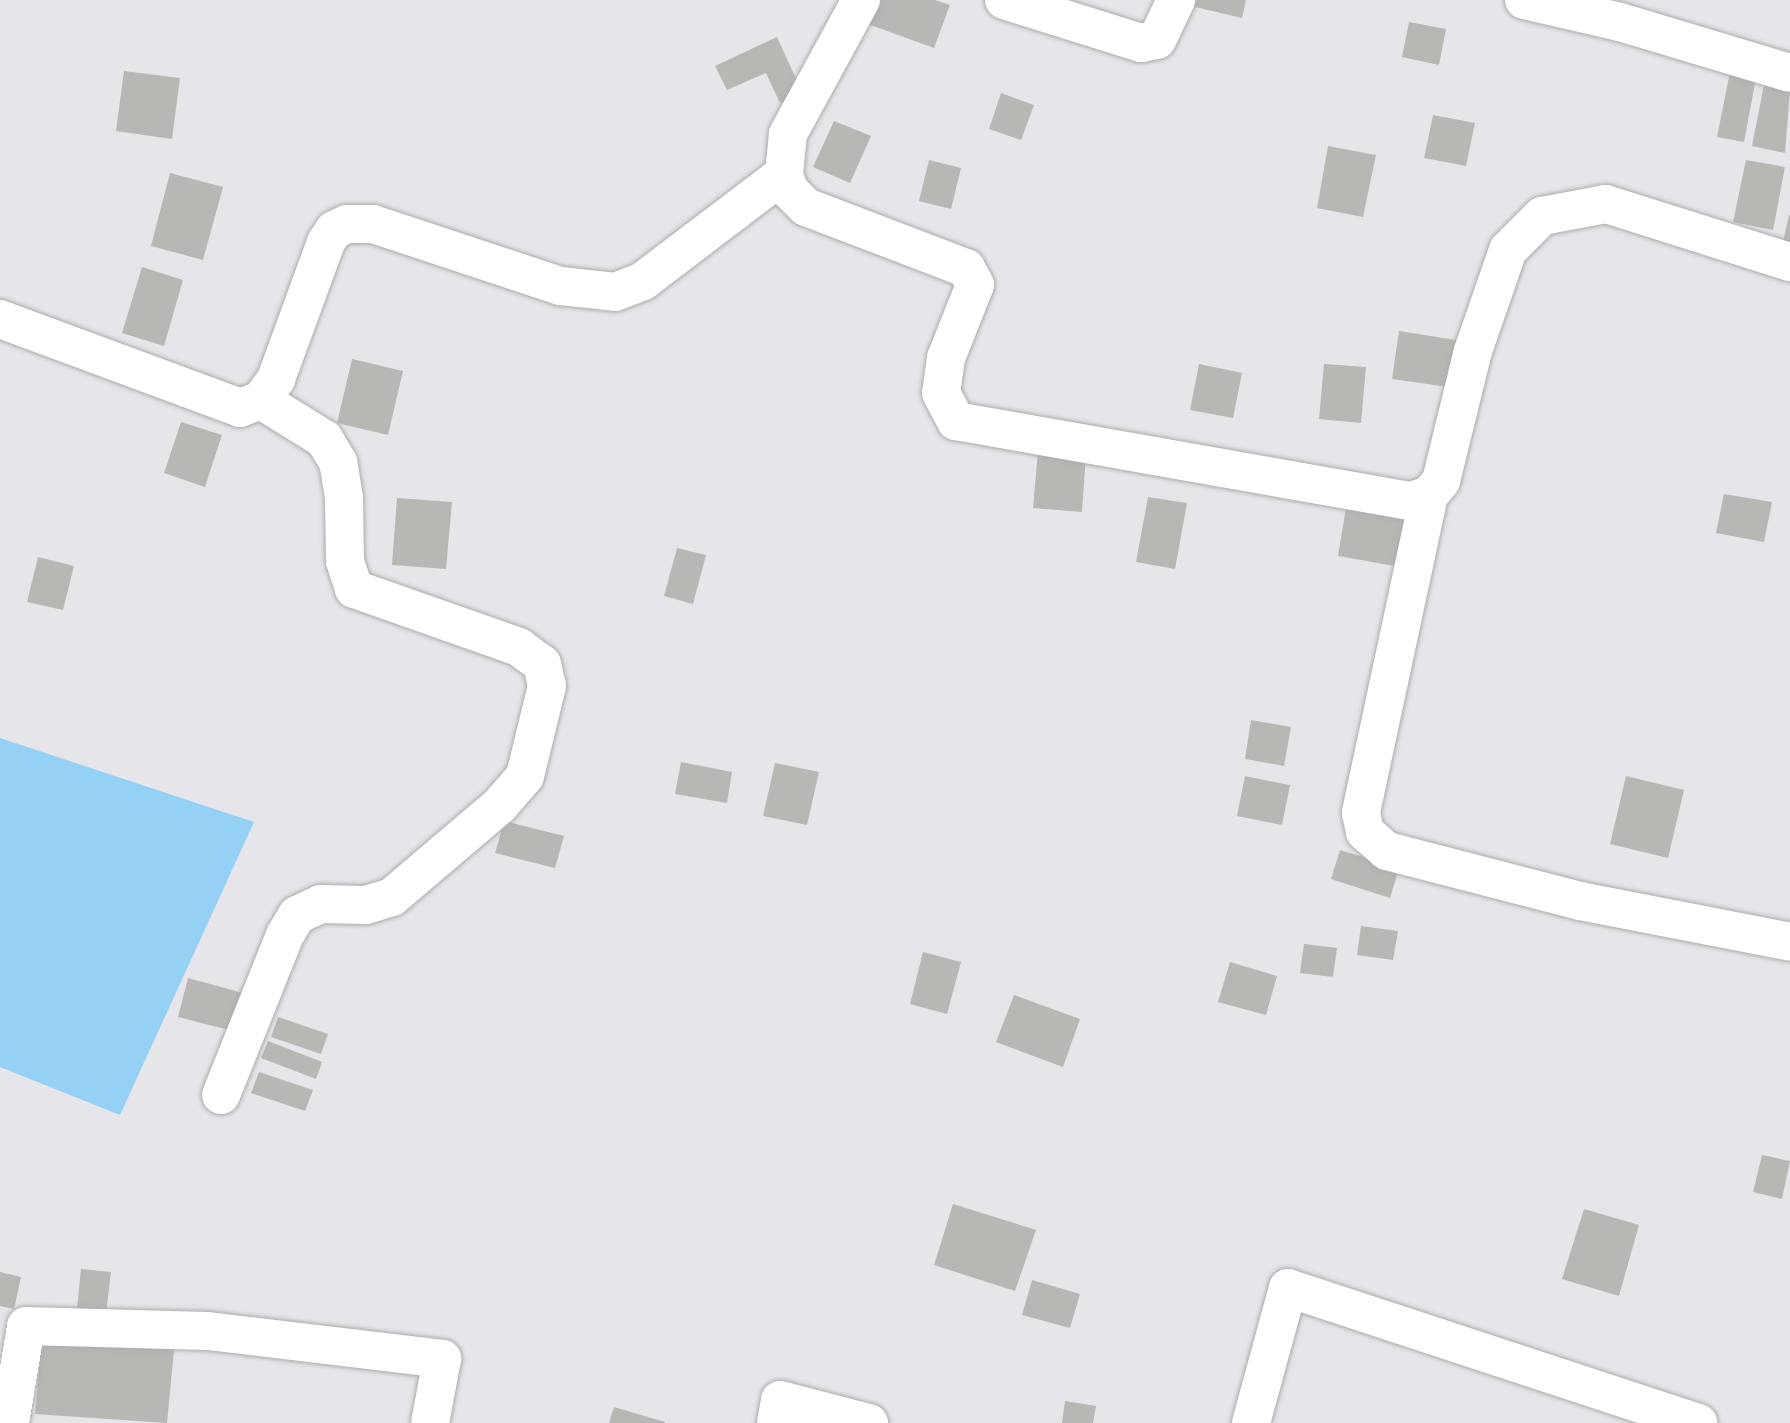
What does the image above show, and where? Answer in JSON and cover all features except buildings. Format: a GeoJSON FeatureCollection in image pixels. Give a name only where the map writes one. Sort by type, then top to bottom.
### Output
{"type":"FeatureCollection","features":[{"type":"Feature","properties":{"kind":"street"},"geometry":{"type":"LineString","coordinates":[[861,0],[788,134],[784,174],[789,190],[806,207],[966,268],[975,285],[946,358],[941,393],[956,421],[1411,500],[1429,495]]}},
{"type":"Feature","properties":{"kind":"street"},"geometry":{"type":"LineString","coordinates":[[1004,0],[1141,43],[1157,40],[1176,0]]}},
{"type":"Feature","properties":{"kind":"street"},"geometry":{"type":"LineString","coordinates":[[1524,0],[1584,7],[1790,73]]}},
{"type":"Feature","properties":{"kind":"street"},"geometry":{"type":"LineString","coordinates":[[0,319],[209,399],[240,408],[261,400],[286,356],[326,242],[334,230],[347,224],[373,224],[561,286],[615,292],[643,282],[784,174]]}},
{"type":"Feature","properties":{"kind":"street"},"geometry":{"type":"LineString","coordinates":[[1790,262],[1606,204],[1542,216],[1508,250],[1473,351],[1441,481],[1429,495],[1361,813],[1365,832],[1387,851],[1580,901],[1790,942]]}},
{"type":"Feature","properties":{"kind":"street"},"geometry":{"type":"LineString","coordinates":[[221,1095],[285,934],[297,915],[321,904],[366,905],[392,897],[500,805],[525,776],[547,686],[542,664],[519,647],[354,589],[345,561],[344,498],[338,462],[324,439],[261,400]]}},
{"type":"Feature","properties":{"kind":"street"},"geometry":{"type":"LineString","coordinates":[[1251,1423],[1288,1288],[1698,1423]]}},
{"type":"Feature","properties":{"kind":"street"},"geometry":{"type":"LineString","coordinates":[[10,1423],[26,1325],[208,1331],[442,1359],[430,1423]]}},
{"type":"Feature","properties":{"kind":"street"},"geometry":{"type":"LineString","coordinates":[[776,1423],[779,1400],[869,1423]]}},
{"type":"Feature","properties":{"kind":"water"},"geometry":{"type":"Polygon","coordinates":[[[0,738],[254,822],[120,1115],[0,1067],[0,738]]]}}]}
